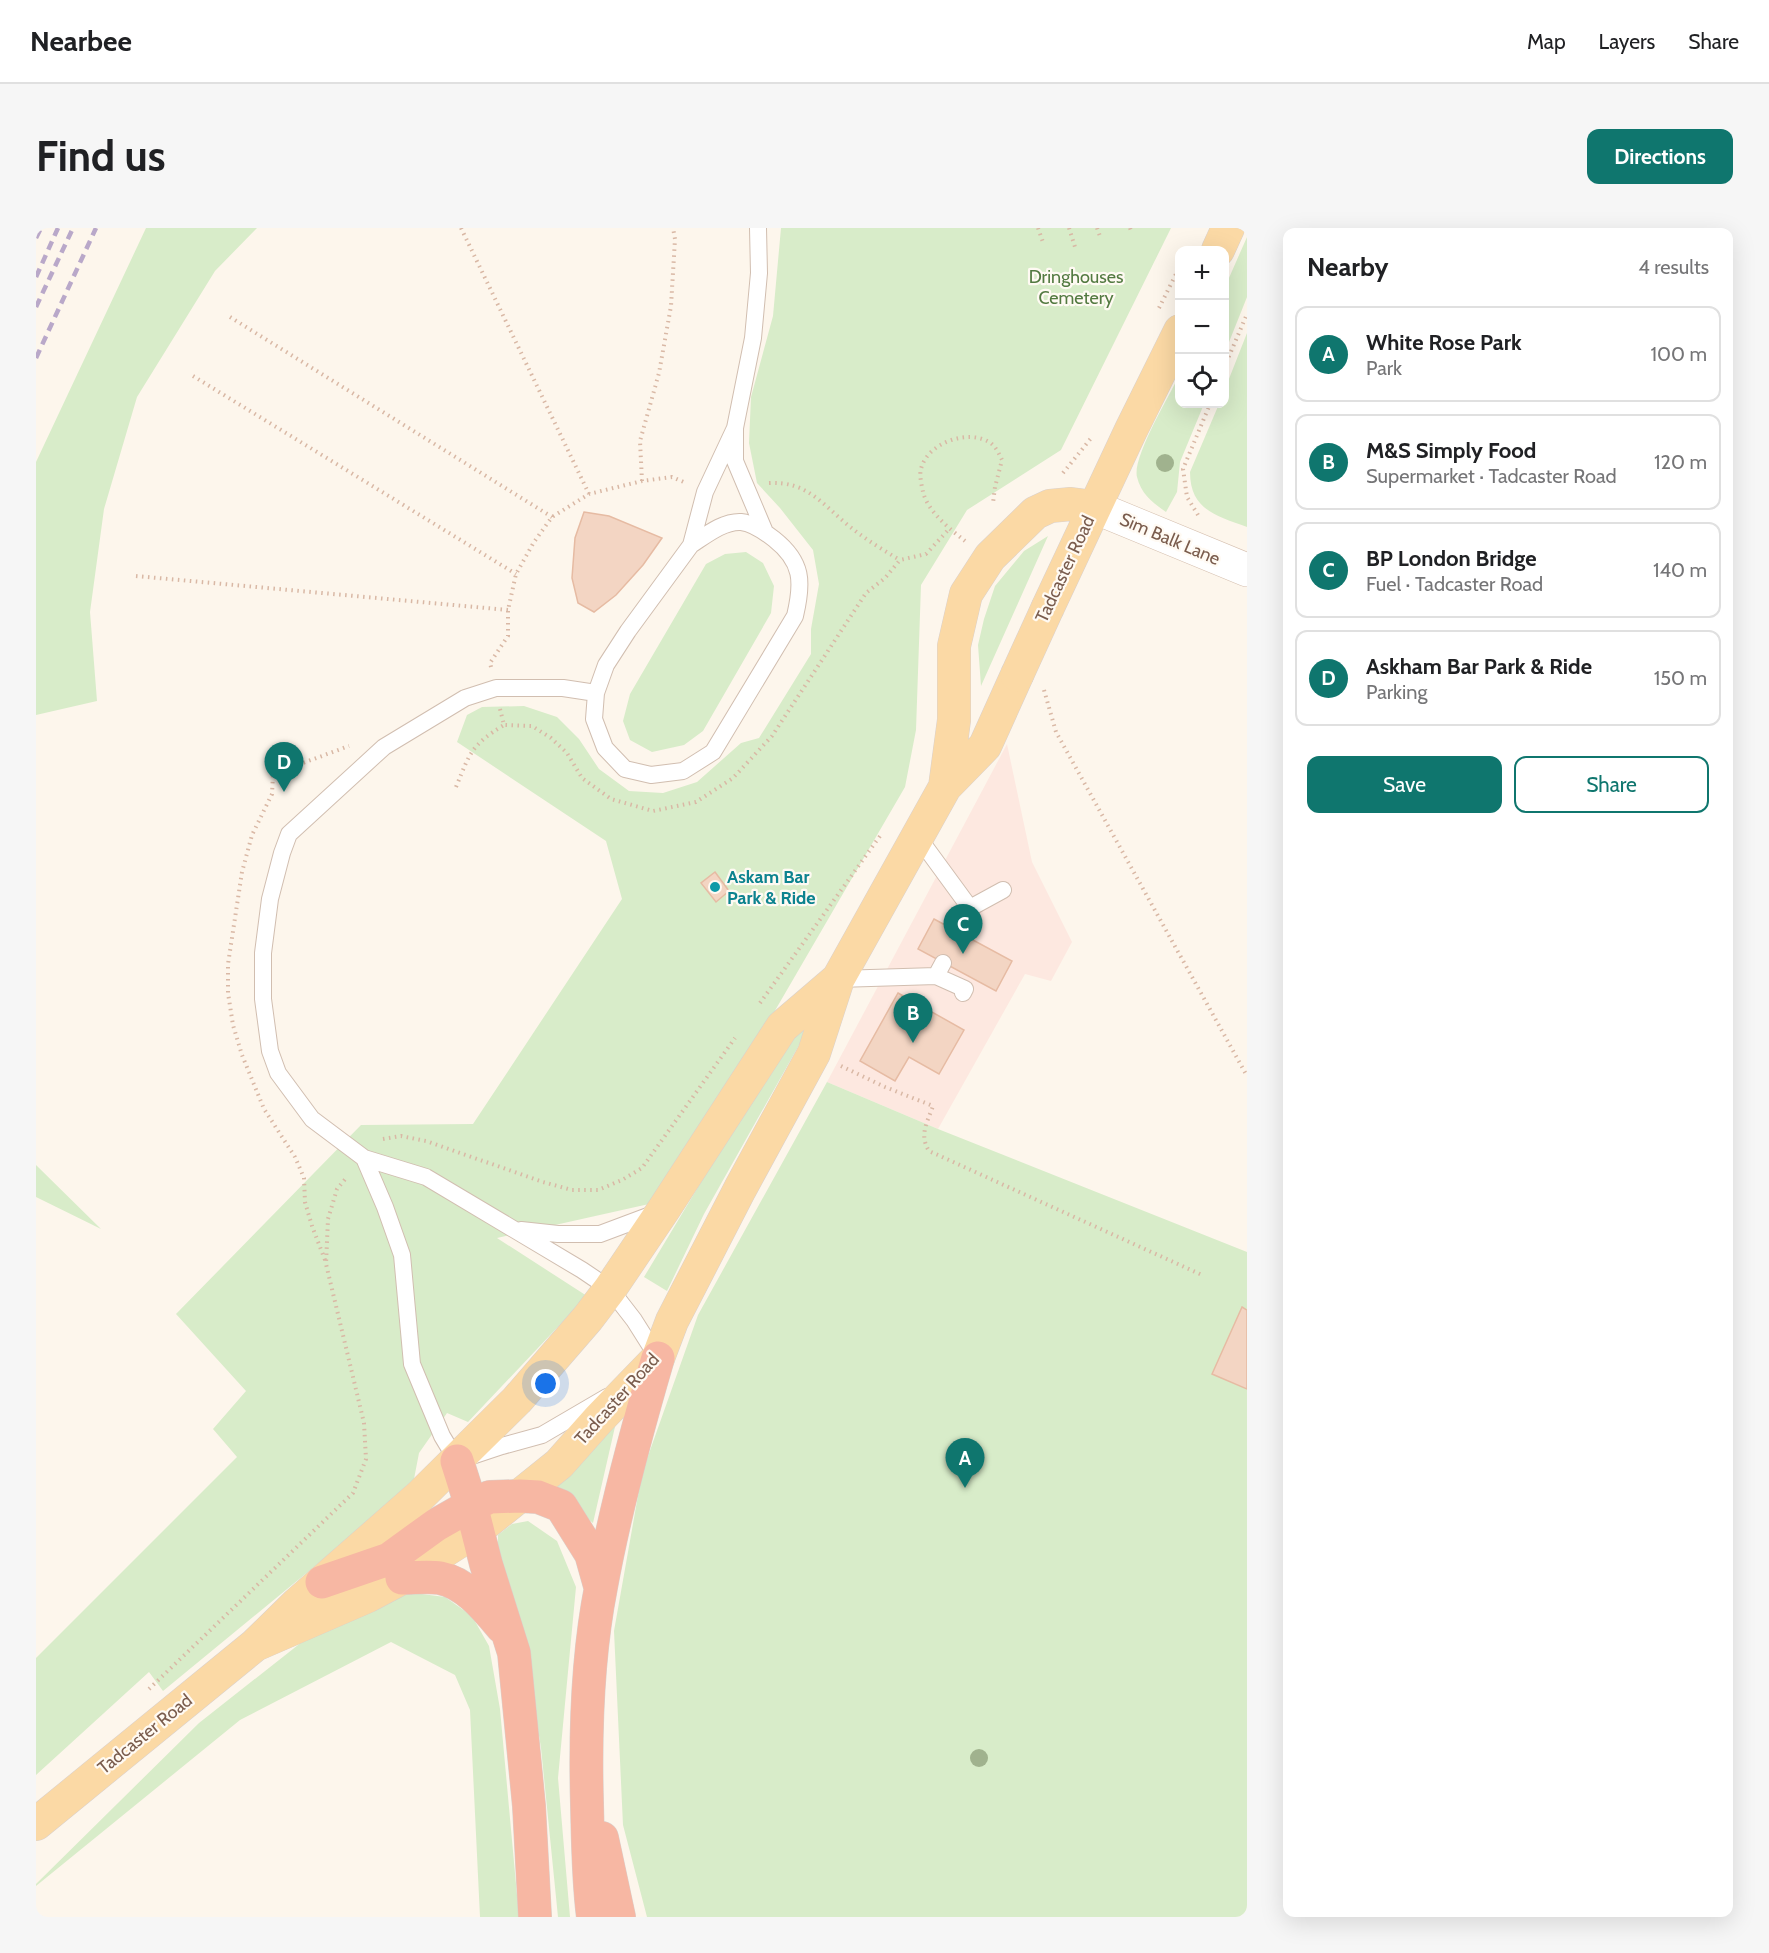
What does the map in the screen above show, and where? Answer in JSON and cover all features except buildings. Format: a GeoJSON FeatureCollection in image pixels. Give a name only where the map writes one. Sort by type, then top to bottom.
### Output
{"type":"FeatureCollection","features":[{"type":"Feature","properties":{"kind":"highway"},"geometry":{"type":"LineString","coordinates":[[593,1917],[588,1882],[586,1766],[588,1684],[600,1588],[645,1403],[648,1369]]}},
{"type":"Feature","properties":{"kind":"highway"},"geometry":{"type":"LineString","coordinates":[[457,1461],[514,1653],[529,1806],[535,1917]]}},
{"type":"Feature","properties":{"kind":"highway"},"geometry":{"type":"LineString","coordinates":[[322,1582],[388,1559],[436,1525],[474,1517],[490,1497],[519,1496],[538,1497],[561,1506],[591,1554],[600,1588]]}},
{"type":"Feature","properties":{"kind":"highway"},"geometry":{"type":"LineString","coordinates":[[402,1578],[441,1578],[464,1588],[486,1608],[509,1635]]}},
{"type":"Feature","properties":{"kind":"highway"},"geometry":{"type":"LineString","coordinates":[[586,1766],[619,1917]]}},
{"type":"Feature","properties":{"kind":"main road"},"geometry":{"type":"LineString","coordinates":[[1220,246],[1228,228]]}},
{"type":"Feature","properties":{"kind":"main road"},"geometry":{"type":"LineString","coordinates":[[1094,507],[1167,325]]}},
{"type":"Feature","properties":{"kind":"main road","name":"Tadcaster Road"},"geometry":{"type":"LineString","coordinates":[[519,1496],[559,1464],[648,1369],[740,1189],[814,1053],[837,979],[945,787],[986,746],[1030,681],[1048,607],[1094,507],[1071,504],[1050,506],[1035,513],[990,557],[966,594],[954,646],[954,720],[945,787]]}},
{"type":"Feature","properties":{"kind":"main road","name":"Tadcaster Road"},"geometry":{"type":"LineString","coordinates":[[36,1824],[255,1645],[457,1461],[517,1400],[610,1289],[782,1027],[837,979]]}},
{"type":"Feature","properties":{"kind":"main road","name":"Tadcaster Road"},"geometry":{"type":"LineString","coordinates":[[255,1645],[368,1596],[402,1578],[474,1517]]}},
{"type":"Feature","properties":{"kind":"street","name":"Sim Balk Lane"},"geometry":{"type":"LineString","coordinates":[[1094,507],[1247,570]]}},
{"type":"Feature","properties":{"kind":"lane"},"geometry":{"type":"LineString","coordinates":[[758,228],[759,273],[753,338],[735,428],[735,461],[765,532]]}},
{"type":"Feature","properties":{"kind":"lane"},"geometry":{"type":"LineString","coordinates":[[691,544],[720,526],[741,522],[765,532],[787,549],[798,567],[801,591],[795,616],[713,752],[683,771],[651,775],[625,769],[604,748],[594,719],[596,693],[606,665],[691,544],[705,492],[735,428]]}},
{"type":"Feature","properties":{"kind":"lane"},"geometry":{"type":"LineString","coordinates":[[364,1158],[402,1255],[412,1364],[442,1436],[457,1461],[542,1435],[648,1369],[640,1330],[610,1289],[426,1177],[364,1158],[312,1119],[278,1073],[270,1051],[263,999],[263,953],[270,899],[289,834],[384,747],[465,698],[496,688],[562,688],[596,693]]}},
{"type":"Feature","properties":{"kind":"lane"},"geometry":{"type":"LineString","coordinates":[[918,837],[970,908]]}},
{"type":"Feature","properties":{"kind":"lane"},"geometry":{"type":"LineString","coordinates":[[958,932],[970,908],[1003,890]]}},
{"type":"Feature","properties":{"kind":"lane"},"geometry":{"type":"LineString","coordinates":[[837,979],[940,969],[965,989],[963,993]]}},
{"type":"Feature","properties":{"kind":"lane"},"geometry":{"type":"LineString","coordinates":[[514,1229],[558,1234],[600,1234],[636,1222],[664,1209]]}},
{"type":"Feature","properties":{"kind":"path"},"geometry":{"type":"LineString","coordinates":[[461,228],[589,494]]}},
{"type":"Feature","properties":{"kind":"path"},"geometry":{"type":"LineString","coordinates":[[642,481],[640,441],[659,373],[670,306],[674,228]]}},
{"type":"Feature","properties":{"kind":"path"},"geometry":{"type":"LineString","coordinates":[[1038,228],[1044,245]]}},
{"type":"Feature","properties":{"kind":"path"},"geometry":{"type":"LineString","coordinates":[[1069,228],[1075,247]]}},
{"type":"Feature","properties":{"kind":"path"},"geometry":{"type":"LineString","coordinates":[[1098,228],[1101,239]]}},
{"type":"Feature","properties":{"kind":"path"},"geometry":{"type":"LineString","coordinates":[[1167,325],[1175,286]]}},
{"type":"Feature","properties":{"kind":"path"},"geometry":{"type":"LineString","coordinates":[[1229,356],[1247,314]]}},
{"type":"Feature","properties":{"kind":"path"},"geometry":{"type":"LineString","coordinates":[[230,316],[552,517]]}},
{"type":"Feature","properties":{"kind":"path"},"geometry":{"type":"LineString","coordinates":[[194,376],[516,574]]}},
{"type":"Feature","properties":{"kind":"path"},"geometry":{"type":"LineString","coordinates":[[1187,497],[1183,469],[1208,408]]}},
{"type":"Feature","properties":{"kind":"path"},"geometry":{"type":"LineString","coordinates":[[1057,476],[1066,471],[1084,446],[1097,433]]}},
{"type":"Feature","properties":{"kind":"path"},"geometry":{"type":"LineString","coordinates":[[973,536],[966,542],[940,520],[924,494],[920,470],[932,449],[951,440],[971,437],[989,442],[998,450],[1002,460],[993,503]]}},
{"type":"Feature","properties":{"kind":"path"},"geometry":{"type":"LineString","coordinates":[[481,667],[490,663],[508,636],[508,610],[516,574],[534,542],[552,517],[589,494],[642,481],[672,477],[705,492]]}},
{"type":"Feature","properties":{"kind":"path"},"geometry":{"type":"LineString","coordinates":[[744,484],[783,482],[806,489],[849,526],[900,560]]}},
{"type":"Feature","properties":{"kind":"path"},"geometry":{"type":"LineString","coordinates":[[136,576],[508,610]]}},
{"type":"Feature","properties":{"kind":"path"},"geometry":{"type":"LineString","coordinates":[[490,663],[496,688]]}},
{"type":"Feature","properties":{"kind":"path"},"geometry":{"type":"LineString","coordinates":[[1030,681],[1247,1076]]}},
{"type":"Feature","properties":{"kind":"path"},"geometry":{"type":"LineString","coordinates":[[456,787],[470,752],[485,736],[504,725]]}},
{"type":"Feature","properties":{"kind":"path"},"geometry":{"type":"LineString","coordinates":[[142,1695],[353,1493],[366,1459],[364,1423],[326,1264],[305,1202],[304,1178],[295,1157],[264,1109],[242,1055],[233,1025],[228,993],[228,964],[242,872],[252,835],[272,794],[273,774],[352,745]]}},
{"type":"Feature","properties":{"kind":"path"},"geometry":{"type":"LineString","coordinates":[[753,1012],[884,830]]}},
{"type":"Feature","properties":{"kind":"path"},"geometry":{"type":"LineString","coordinates":[[326,1264],[328,1219],[337,1189],[384,1138],[401,1136],[426,1141],[553,1185],[572,1190],[598,1190],[642,1168],[740,1032]]}},
{"type":"Feature","properties":{"kind":"path"},"geometry":{"type":"LineString","coordinates":[[814,1053],[885,1087],[933,1106],[924,1133],[924,1143],[929,1151],[1202,1275]]}},
{"type":"Feature","properties":{"kind":"shaded area"},"geometry":{"type":"Polygon","coordinates":[[[1007,744],[1032,862],[1072,942],[1051,981],[1025,974],[938,1129],[827,1082],[1007,744]]]}},
{"type":"Feature","properties":{"kind":"green space"},"geometry":{"type":"Polygon","coordinates":[[[146,228],[257,228],[215,271],[137,397],[104,509],[90,612],[97,701],[36,715],[36,462],[146,228]]]}},
{"type":"Feature","properties":{"kind":"green space","name":"Dringhouses Cemetery"},"geometry":{"type":"Polygon","coordinates":[[[781,228],[1171,228],[1061,450],[967,510],[921,585],[916,730],[905,787],[755,1045],[649,1204],[497,1238],[587,1296],[468,1422],[447,1413],[419,1453],[414,1479],[349,1538],[163,1691],[149,1672],[36,1775],[36,1658],[237,1457],[213,1429],[246,1391],[176,1314],[361,1125],[473,1124],[622,899],[606,841],[457,742],[467,715],[482,707],[524,706],[557,717],[579,739],[599,769],[629,791],[663,793],[697,782],[741,743],[759,738],[811,654],[811,629],[819,584],[813,550],[757,483],[749,443],[751,397],[773,316],[781,228]]]}},
{"type":"Feature","properties":{"kind":"green space"},"geometry":{"type":"Polygon","coordinates":[[[1247,237],[1247,297],[1229,342],[1229,300],[1229,278],[1247,237]]]}},
{"type":"Feature","properties":{"kind":"green space"},"geometry":{"type":"Polygon","coordinates":[[[1247,333],[1247,527],[1207,510],[1200,503],[1191,485],[1190,472],[1217,408],[1229,408],[1229,379],[1247,333]]]}},
{"type":"Feature","properties":{"kind":"green space"},"geometry":{"type":"Polygon","coordinates":[[[1175,384],[1175,408],[1202,408],[1180,462],[1177,492],[1166,512],[1145,493],[1137,477],[1140,456],[1175,384]]]}},
{"type":"Feature","properties":{"kind":"green space"},"geometry":{"type":"Polygon","coordinates":[[[1048,536],[981,686],[978,645],[995,586],[1024,551],[1048,536]]]}},
{"type":"Feature","properties":{"kind":"green space"},"geometry":{"type":"Polygon","coordinates":[[[746,552],[763,563],[774,586],[771,613],[703,731],[684,745],[652,752],[630,740],[623,721],[630,694],[706,564],[725,554],[746,552]]]}},
{"type":"Feature","properties":{"kind":"green space"},"geometry":{"type":"Polygon","coordinates":[[[812,1022],[704,1214],[667,1291],[644,1277],[727,1139],[797,1034],[812,1022]]]}},
{"type":"Feature","properties":{"kind":"green space"},"geometry":{"type":"Polygon","coordinates":[[[827,1082],[938,1129],[1247,1252],[1247,1917],[647,1917],[623,1825],[614,1631],[642,1473],[698,1315],[827,1082]]]}},
{"type":"Feature","properties":{"kind":"green space"},"geometry":{"type":"Polygon","coordinates":[[[36,1165],[101,1229],[36,1197],[36,1165]]]}},
{"type":"Feature","properties":{"kind":"green space"},"geometry":{"type":"Polygon","coordinates":[[[617,1418],[593,1523],[547,1485],[617,1418]]]}},
{"type":"Feature","properties":{"kind":"green space"},"geometry":{"type":"Polygon","coordinates":[[[528,1521],[557,1541],[576,1587],[558,1778],[570,1917],[558,1917],[541,1748],[522,1629],[498,1558],[498,1535],[512,1524],[528,1521]]]}},
{"type":"Feature","properties":{"kind":"green space"},"geometry":{"type":"Polygon","coordinates":[[[414,1593],[445,1597],[472,1616],[489,1646],[500,1709],[519,1917],[480,1917],[470,1710],[455,1675],[391,1642],[240,1720],[36,1886],[199,1723],[312,1634],[365,1603],[414,1593]]]}},
{"type":"Feature","properties":{"kind":"railway"},"geometry":{"type":"LineString","coordinates":[[36,238],[41,228]]}},
{"type":"Feature","properties":{"kind":"railway"},"geometry":{"type":"LineString","coordinates":[[36,277],[58,228]]}},
{"type":"Feature","properties":{"kind":"railway"},"geometry":{"type":"LineString","coordinates":[[36,307],[73,228]]}},
{"type":"Feature","properties":{"kind":"railway"},"geometry":{"type":"LineString","coordinates":[[36,358],[96,228]]}},
{"type":"Feature","properties":{"kind":"place","name":"Askham Bar Park & Ride"},"geometry":{"type":"Point","coordinates":[284,792]}},
{"type":"Feature","properties":{"kind":"place","name":"Askam Bar Park & Ride"},"geometry":{"type":"Point","coordinates":[715,887]}},
{"type":"Feature","properties":{"kind":"place","name":"BP London Bridge"},"geometry":{"type":"Point","coordinates":[963,954]}},
{"type":"Feature","properties":{"kind":"place","name":"M&S Simply Food"},"geometry":{"type":"Point","coordinates":[913,1043]}},
{"type":"Feature","properties":{"kind":"place","name":"White Rose Park"},"geometry":{"type":"Point","coordinates":[965,1488]}}]}
